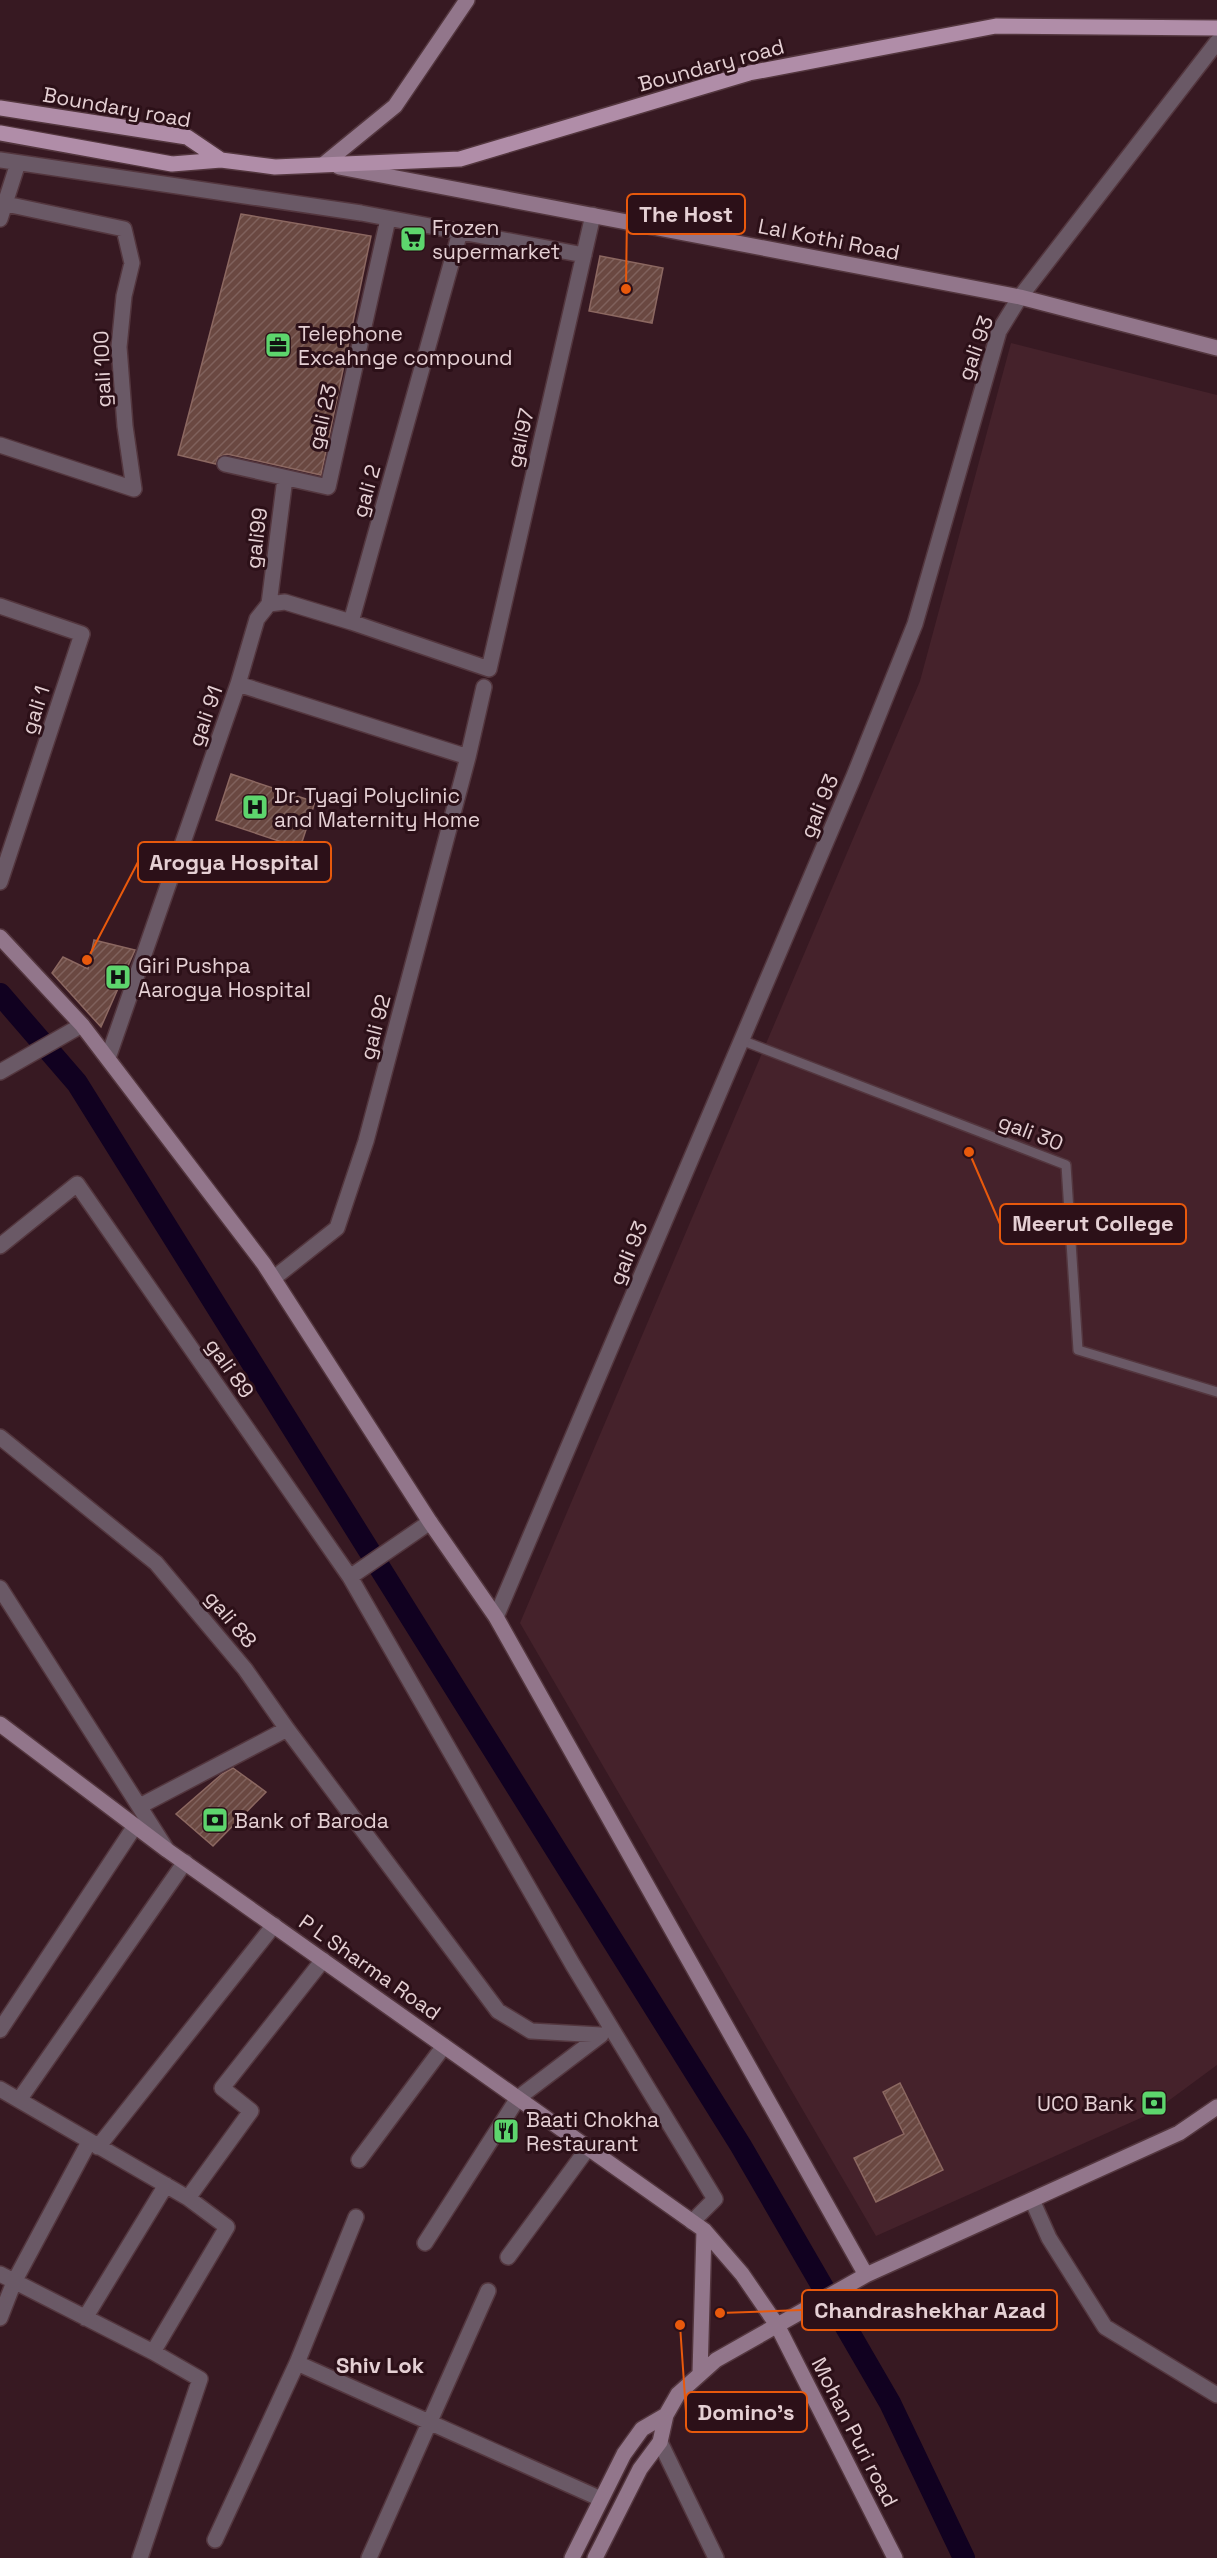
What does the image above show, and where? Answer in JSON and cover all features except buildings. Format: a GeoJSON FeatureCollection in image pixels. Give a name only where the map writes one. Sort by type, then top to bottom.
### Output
{"type":"FeatureCollection","features":[{"type":"Feature","properties":{"kind":"main road","name":"Boundary road"},"geometry":{"type":"LineString","coordinates":[[0,133],[172,164],[221,160],[275,167],[460,159],[749,73],[996,26],[1217,28]]}},
{"type":"Feature","properties":{"kind":"main road","name":"Boundary road"},"geometry":{"type":"LineString","coordinates":[[0,108],[187,137],[221,160]]}},
{"type":"Feature","properties":{"kind":"street"},"geometry":{"type":"LineString","coordinates":[[324,164],[395,106],[467,0]]}},
{"type":"Feature","properties":{"kind":"street","name":"gali 93"},"geometry":{"type":"LineString","coordinates":[[496,1617],[855,777],[915,624],[999,331],[1020,297],[1217,42]]}},
{"type":"Feature","properties":{"kind":"street"},"geometry":{"type":"LineString","coordinates":[[0,160],[388,219],[584,255]]}},
{"type":"Feature","properties":{"kind":"street"},"geometry":{"type":"LineString","coordinates":[[0,219],[18,163]]}},
{"type":"Feature","properties":{"kind":"street","name":"Lal Kothi Road"},"geometry":{"type":"LineString","coordinates":[[324,164],[1020,297],[1217,348]]}},
{"type":"Feature","properties":{"kind":"street","name":"gali 100"},"geometry":{"type":"LineString","coordinates":[[0,445],[134,489],[125,426],[120,347],[124,296],[132,263],[124,229],[6,204]]}},
{"type":"Feature","properties":{"kind":"street","name":"gali97"},"geometry":{"type":"LineString","coordinates":[[351,622],[489,669],[593,215]]}},
{"type":"Feature","properties":{"kind":"street","name":"gali 23"},"geometry":{"type":"LineString","coordinates":[[225,464],[328,487],[388,219]]}},
{"type":"Feature","properties":{"kind":"street","name":"gali 2"},"geometry":{"type":"LineString","coordinates":[[351,622],[460,232]]}},
{"type":"Feature","properties":{"kind":"street","name":"gali99"},"geometry":{"type":"LineString","coordinates":[[269,604],[285,478]]}},
{"type":"Feature","properties":{"kind":"street"},"geometry":{"type":"LineString","coordinates":[[238,684],[257,619],[269,604],[285,602],[351,622]]}},
{"type":"Feature","properties":{"kind":"street","name":"gali 1"},"geometry":{"type":"LineString","coordinates":[[0,606],[82,634],[0,882]]}},
{"type":"Feature","properties":{"kind":"street","name":"gali 91"},"geometry":{"type":"LineString","coordinates":[[108,1058],[238,684],[468,757]]}},
{"type":"Feature","properties":{"kind":"street"},"geometry":{"type":"LineString","coordinates":[[468,757],[484,687]]}},
{"type":"Feature","properties":{"kind":"street","name":"gali 92"},"geometry":{"type":"LineString","coordinates":[[274,1278],[336,1228],[366,1141],[468,757]]}},
{"type":"Feature","properties":{"kind":"street"},"geometry":{"type":"LineString","coordinates":[[0,937],[108,1058],[274,1278],[430,1522],[496,1617],[866,2275]]}},
{"type":"Feature","properties":{"kind":"street"},"geometry":{"type":"LineString","coordinates":[[0,1070],[79,1026]]}},
{"type":"Feature","properties":{"kind":"street","name":"gali 89"},"geometry":{"type":"LineString","coordinates":[[0,1246],[77,1184],[350,1577]]}},
{"type":"Feature","properties":{"kind":"street","name":"gali 88"},"geometry":{"type":"LineString","coordinates":[[0,1437],[156,1563],[245,1669],[287,1729],[498,2011],[531,2031],[601,2035],[518,2098]]}},
{"type":"Feature","properties":{"kind":"street"},"geometry":{"type":"LineString","coordinates":[[430,1522],[350,1577],[573,1965],[715,2199],[698,2226],[700,2374]]}},
{"type":"Feature","properties":{"kind":"street","name":"P L Sharma Road"},"geometry":{"type":"LineString","coordinates":[[0,1588],[168,1850],[698,2226],[742,2274],[777,2325]]}},
{"type":"Feature","properties":{"kind":"street"},"geometry":{"type":"LineString","coordinates":[[0,1724],[168,1850]]}},
{"type":"Feature","properties":{"kind":"street"},"geometry":{"type":"LineString","coordinates":[[140,1806],[287,1729]]}},
{"type":"Feature","properties":{"kind":"street"},"geometry":{"type":"LineString","coordinates":[[0,2030],[135,1826]]}},
{"type":"Feature","properties":{"kind":"street"},"geometry":{"type":"LineString","coordinates":[[19,2100],[185,1862]]}},
{"type":"Feature","properties":{"kind":"street"},"geometry":{"type":"LineString","coordinates":[[0,2318],[14,2282],[94,2145],[274,1925]]}},
{"type":"Feature","properties":{"kind":"street"},"geometry":{"type":"LineString","coordinates":[[188,2198],[251,2111],[222,2088],[323,1960]]}},
{"type":"Feature","properties":{"kind":"street"},"geometry":{"type":"LineString","coordinates":[[359,2160],[444,2046]]}},
{"type":"Feature","properties":{"kind":"street"},"geometry":{"type":"LineString","coordinates":[[0,2090],[188,2198],[227,2227],[153,2352]]}},
{"type":"Feature","properties":{"kind":"street"},"geometry":{"type":"LineString","coordinates":[[425,2243],[518,2098]]}},
{"type":"Feature","properties":{"kind":"street"},"geometry":{"type":"LineString","coordinates":[[595,2558],[640,2469],[660,2442],[666,2415],[678,2394],[716,2360],[866,2275],[1179,2133],[1217,2107]]}},
{"type":"Feature","properties":{"kind":"street"},"geometry":{"type":"LineString","coordinates":[[508,2257],[588,2148]]}},
{"type":"Feature","properties":{"kind":"street"},"geometry":{"type":"LineString","coordinates":[[85,2318],[166,2185]]}},
{"type":"Feature","properties":{"kind":"street"},"geometry":{"type":"LineString","coordinates":[[1032,2200],[1049,2238],[1106,2326],[1217,2395]]}},
{"type":"Feature","properties":{"kind":"street"},"geometry":{"type":"LineString","coordinates":[[215,2540],[297,2362],[356,2217]]}},
{"type":"Feature","properties":{"kind":"street"},"geometry":{"type":"LineString","coordinates":[[0,2274],[153,2352],[200,2379],[140,2558]]}},
{"type":"Feature","properties":{"kind":"street"},"geometry":{"type":"LineString","coordinates":[[369,2558],[488,2291]]}},
{"type":"Feature","properties":{"kind":"street","name":"Mohan Puri road"},"geometry":{"type":"LineString","coordinates":[[777,2325],[895,2558]]}},
{"type":"Feature","properties":{"kind":"street"},"geometry":{"type":"LineString","coordinates":[[297,2362],[601,2499]]}},
{"type":"Feature","properties":{"kind":"street"},"geometry":{"type":"LineString","coordinates":[[572,2558],[624,2454],[642,2429],[666,2415]]}},
{"type":"Feature","properties":{"kind":"street"},"geometry":{"type":"LineString","coordinates":[[660,2442],[716,2558]]}},
{"type":"Feature","properties":{"kind":"lane","name":"gali 30"},"geometry":{"type":"LineString","coordinates":[[741,1041],[1066,1165],[1078,1350],[1217,1392]]}},
{"type":"Feature","properties":{"kind":"shaded area"},"geometry":{"type":"Polygon","coordinates":[[[1011,343],[1217,395],[1217,2065],[1152,2113],[876,2236],[520,1623],[920,681],[1011,343]]]}},
{"type":"Feature","properties":{"kind":"waterway"},"geometry":{"type":"LineString","coordinates":[[0,994],[77,1083],[741,2146],[890,2403],[964,2558]]}},
{"type":"Feature","properties":{"kind":"place","name":"Frozen supermarket"},"geometry":{"type":"Point","coordinates":[413,239]}},
{"type":"Feature","properties":{"kind":"place","name":"The Host"},"geometry":{"type":"Point","coordinates":[626,289]}},
{"type":"Feature","properties":{"kind":"place","name":"Telephone Excahnge compound"},"geometry":{"type":"Point","coordinates":[278,345]}},
{"type":"Feature","properties":{"kind":"place","name":"Dr. Tyagi Polyclinic and Maternity Home"},"geometry":{"type":"Point","coordinates":[255,807]}},
{"type":"Feature","properties":{"kind":"place","name":"Arogya Hospital"},"geometry":{"type":"Point","coordinates":[87,960]}},
{"type":"Feature","properties":{"kind":"place","name":"Giri Pushpa Aarogya Hospital"},"geometry":{"type":"Point","coordinates":[118,977]}},
{"type":"Feature","properties":{"kind":"place","name":"Meerut College"},"geometry":{"type":"Point","coordinates":[969,1152]}},
{"type":"Feature","properties":{"kind":"place","name":"Bank of Baroda"},"geometry":{"type":"Point","coordinates":[215,1820]}},
{"type":"Feature","properties":{"kind":"place","name":"UCO Bank"},"geometry":{"type":"Point","coordinates":[1154,2103]}},
{"type":"Feature","properties":{"kind":"place","name":"Baati Chokha Restaurant"},"geometry":{"type":"Point","coordinates":[506,2131]}},
{"type":"Feature","properties":{"kind":"place","name":"Chandrashekhar Azad"},"geometry":{"type":"Point","coordinates":[720,2313]}},
{"type":"Feature","properties":{"kind":"place","name":"Domino's"},"geometry":{"type":"Point","coordinates":[680,2325]}},
{"type":"Feature","properties":{"kind":"district","name":"Shiv Lok"},"geometry":{"type":"Point","coordinates":[380,2365]}}]}
